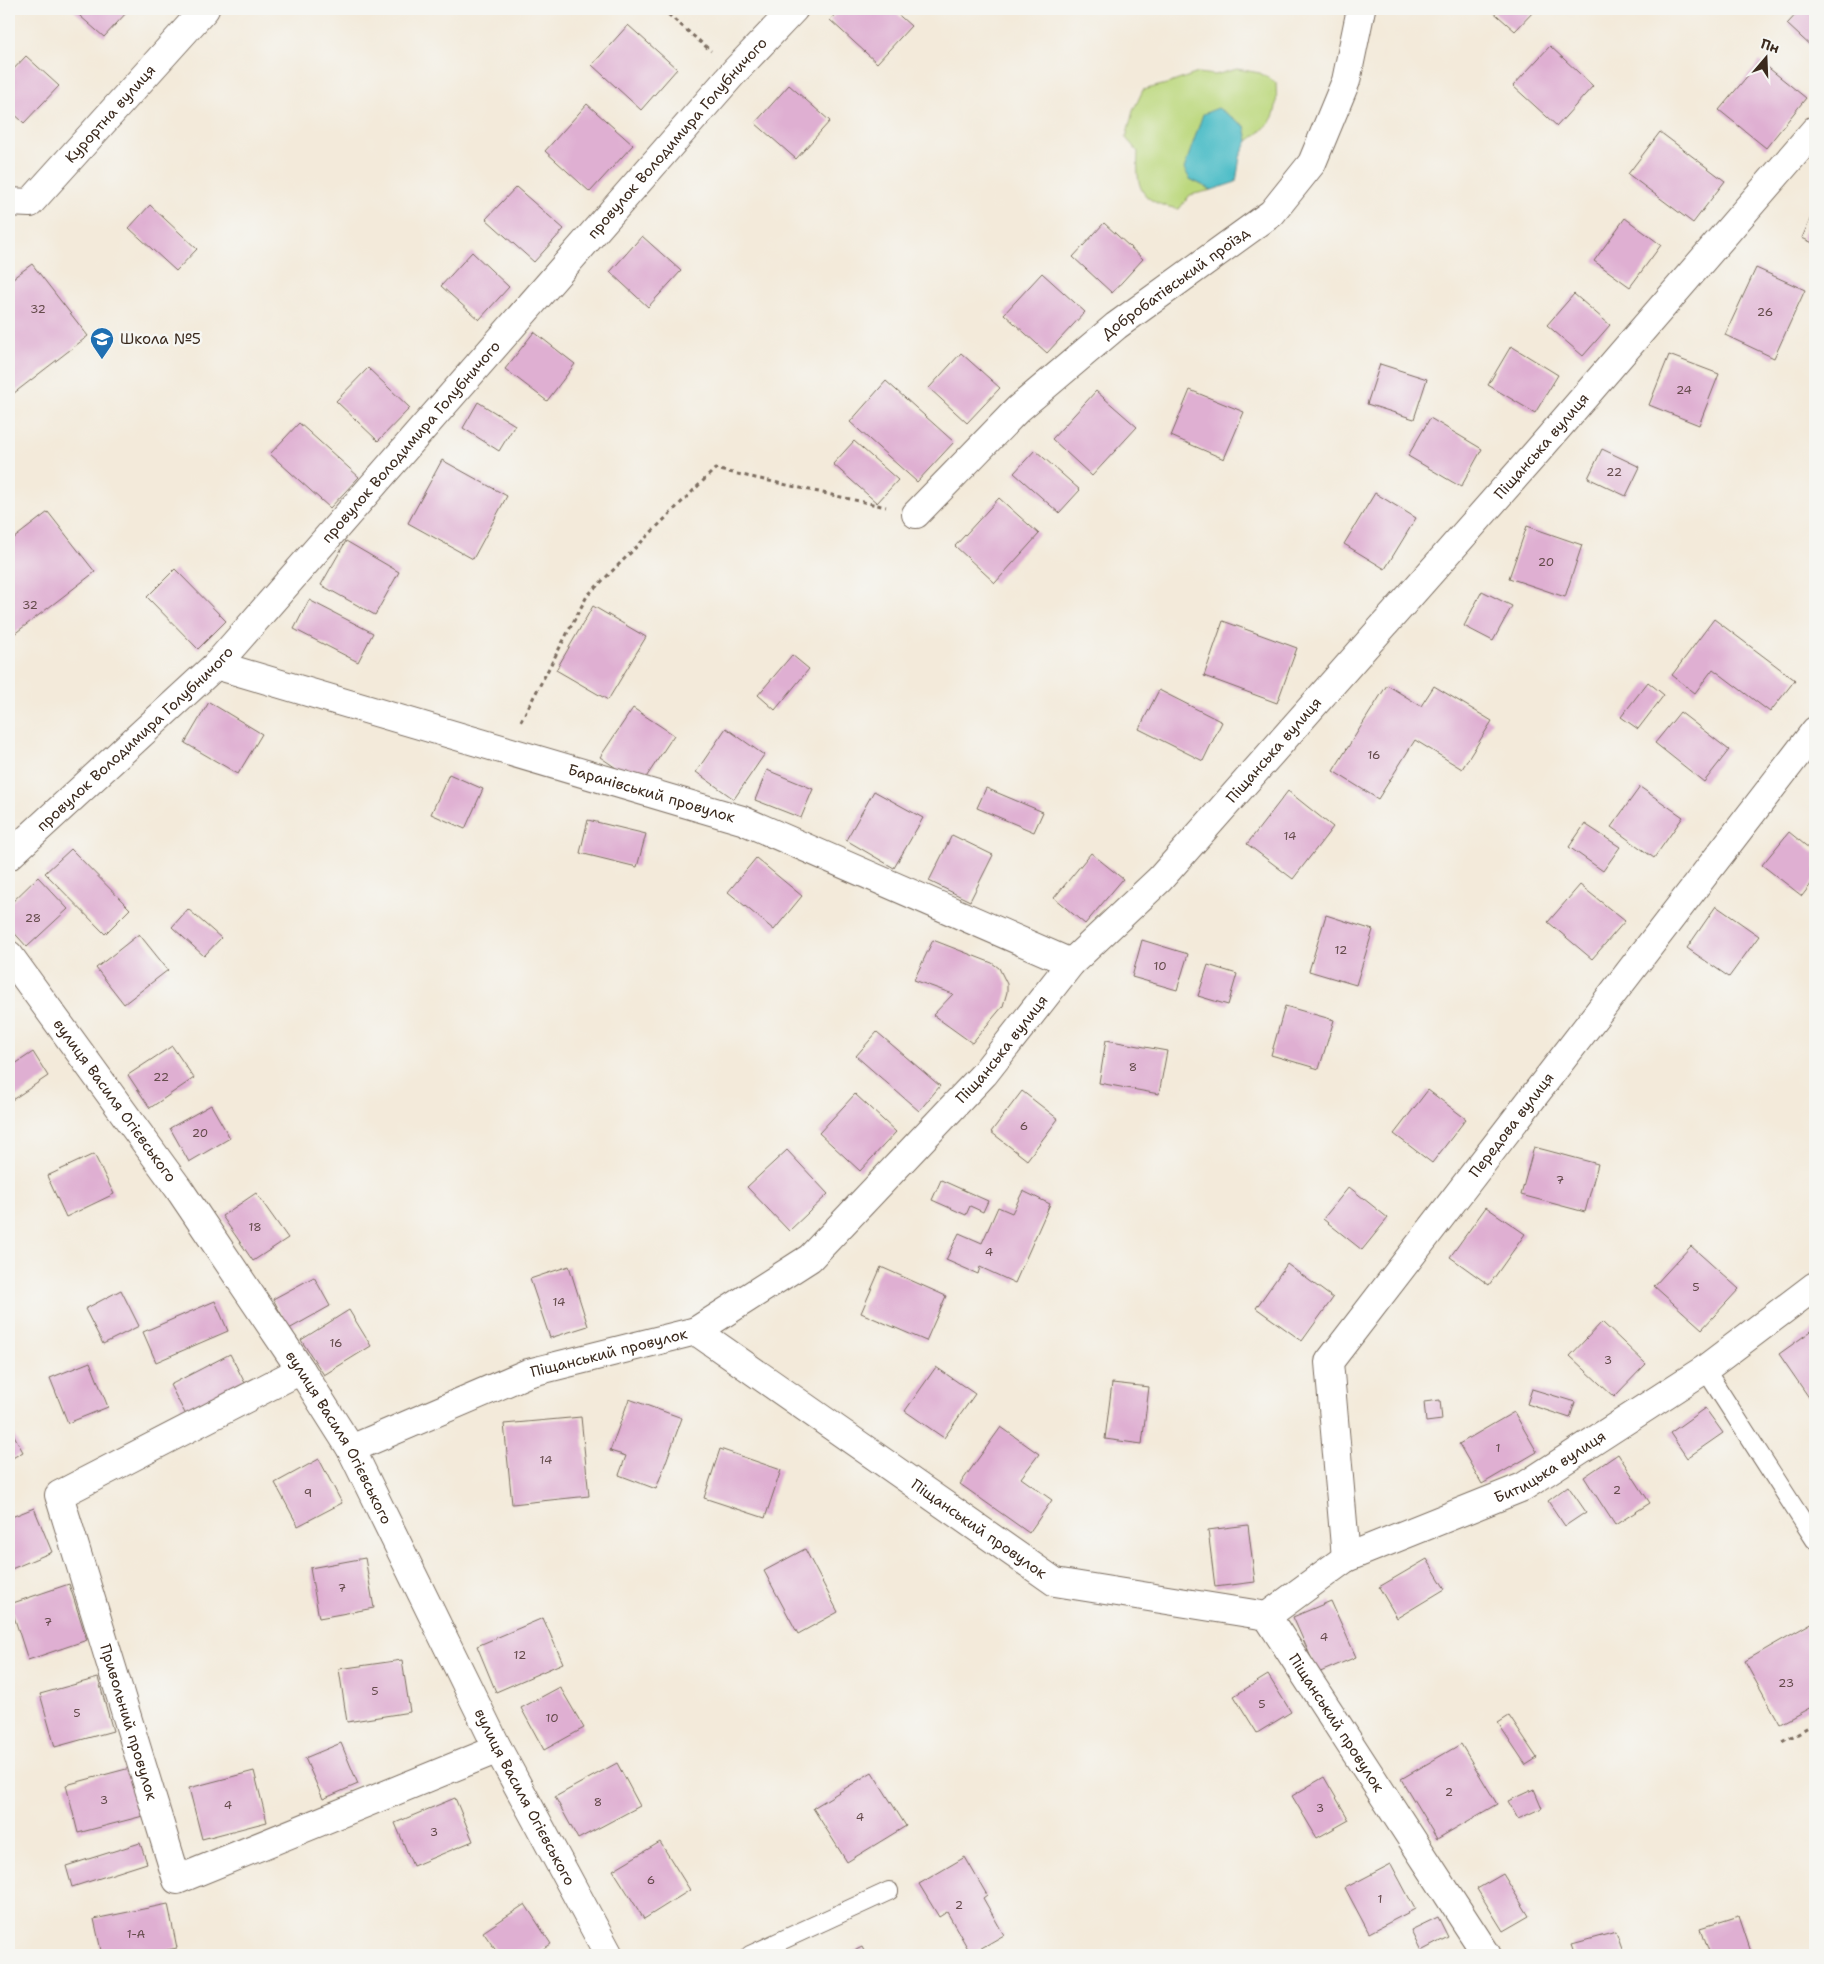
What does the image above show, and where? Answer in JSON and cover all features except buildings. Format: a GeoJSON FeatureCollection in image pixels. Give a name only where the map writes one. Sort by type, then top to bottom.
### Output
{"type":"FeatureCollection","features":[{"type":"Feature","properties":{"kind":"street","name":"Курортна вулиця"},"geometry":{"type":"LineString","coordinates":[[9,202],[30,203],[205,9]]}},
{"type":"Feature","properties":{"kind":"street","name":"провулок Володимира Голубничого"},"geometry":{"type":"LineString","coordinates":[[9,856],[216,665],[735,71],[794,9]]}},
{"type":"Feature","properties":{"kind":"street","name":"Добробатівський проїзд"},"geometry":{"type":"LineString","coordinates":[[916,514],[1033,396],[1116,326],[1272,213],[1312,163],[1346,81],[1361,9]]}},
{"type":"Feature","properties":{"kind":"street","name":"Піщанська вулиця"},"geometry":{"type":"LineString","coordinates":[[696,1331],[810,1258],[984,1074],[1071,963],[1160,879],[1536,453],[1815,130]]}},
{"type":"Feature","properties":{"kind":"street","name":"Баранівський провулок"},"geometry":{"type":"LineString","coordinates":[[216,665],[742,820],[1071,963]]}},
{"type":"Feature","properties":{"kind":"street","name":"Передова вулиця"},"geometry":{"type":"LineString","coordinates":[[1346,1558],[1329,1362],[1815,731]]}},
{"type":"Feature","properties":{"kind":"street","name":"вулиця Василя Огієвського"},"geometry":{"type":"LineString","coordinates":[[9,955],[179,1189],[301,1370],[351,1449],[498,1749],[609,1955]]}},
{"type":"Feature","properties":{"kind":"street","name":"Битицька вулиця"},"geometry":{"type":"LineString","coordinates":[[1268,1616],[1346,1558],[1524,1487],[1706,1369],[1815,1286]]}},
{"type":"Feature","properties":{"kind":"street","name":"Піщанський провулок"},"geometry":{"type":"LineString","coordinates":[[351,1449],[528,1374],[696,1331],[1055,1582],[1268,1616],[1487,1955]]}},
{"type":"Feature","properties":{"kind":"street","name":"Привольний провулок"},"geometry":{"type":"LineString","coordinates":[[301,1370],[59,1495],[177,1880],[498,1749]]}},
{"type":"Feature","properties":{"kind":"lane"},"geometry":{"type":"LineString","coordinates":[[1706,1369],[1815,1540]]}},
{"type":"Feature","properties":{"kind":"lane"},"geometry":{"type":"LineString","coordinates":[[750,1955],[889,1891]]}},
{"type":"Feature","properties":{"kind":"path"},"geometry":{"type":"LineString","coordinates":[[662,9],[735,71]]}},
{"type":"Feature","properties":{"kind":"path"},"geometry":{"type":"LineString","coordinates":[[505,750],[588,596],[715,470],[916,514]]}},
{"type":"Feature","properties":{"kind":"path"},"geometry":{"type":"LineString","coordinates":[[1783,1742],[1815,1723]]}},
{"type":"Feature","properties":{"kind":"green space"},"geometry":{"type":"Polygon","coordinates":[[[1237,69],[1260,73],[1276,83],[1275,111],[1269,123],[1248,141],[1245,126],[1218,109],[1190,179],[1212,190],[1190,195],[1179,209],[1166,206],[1148,198],[1143,192],[1138,176],[1138,152],[1126,138],[1133,111],[1143,90],[1198,73],[1215,75],[1237,69]]]}},
{"type":"Feature","properties":{"kind":"water"},"geometry":{"type":"Polygon","coordinates":[[[1218,108],[1245,126],[1248,141],[1240,157],[1236,182],[1212,190],[1190,179],[1184,169],[1203,114],[1218,108]]]}},
{"type":"Feature","properties":{"kind":"place","name":"Школа №5"},"geometry":{"type":"Point","coordinates":[102,360]}}]}
